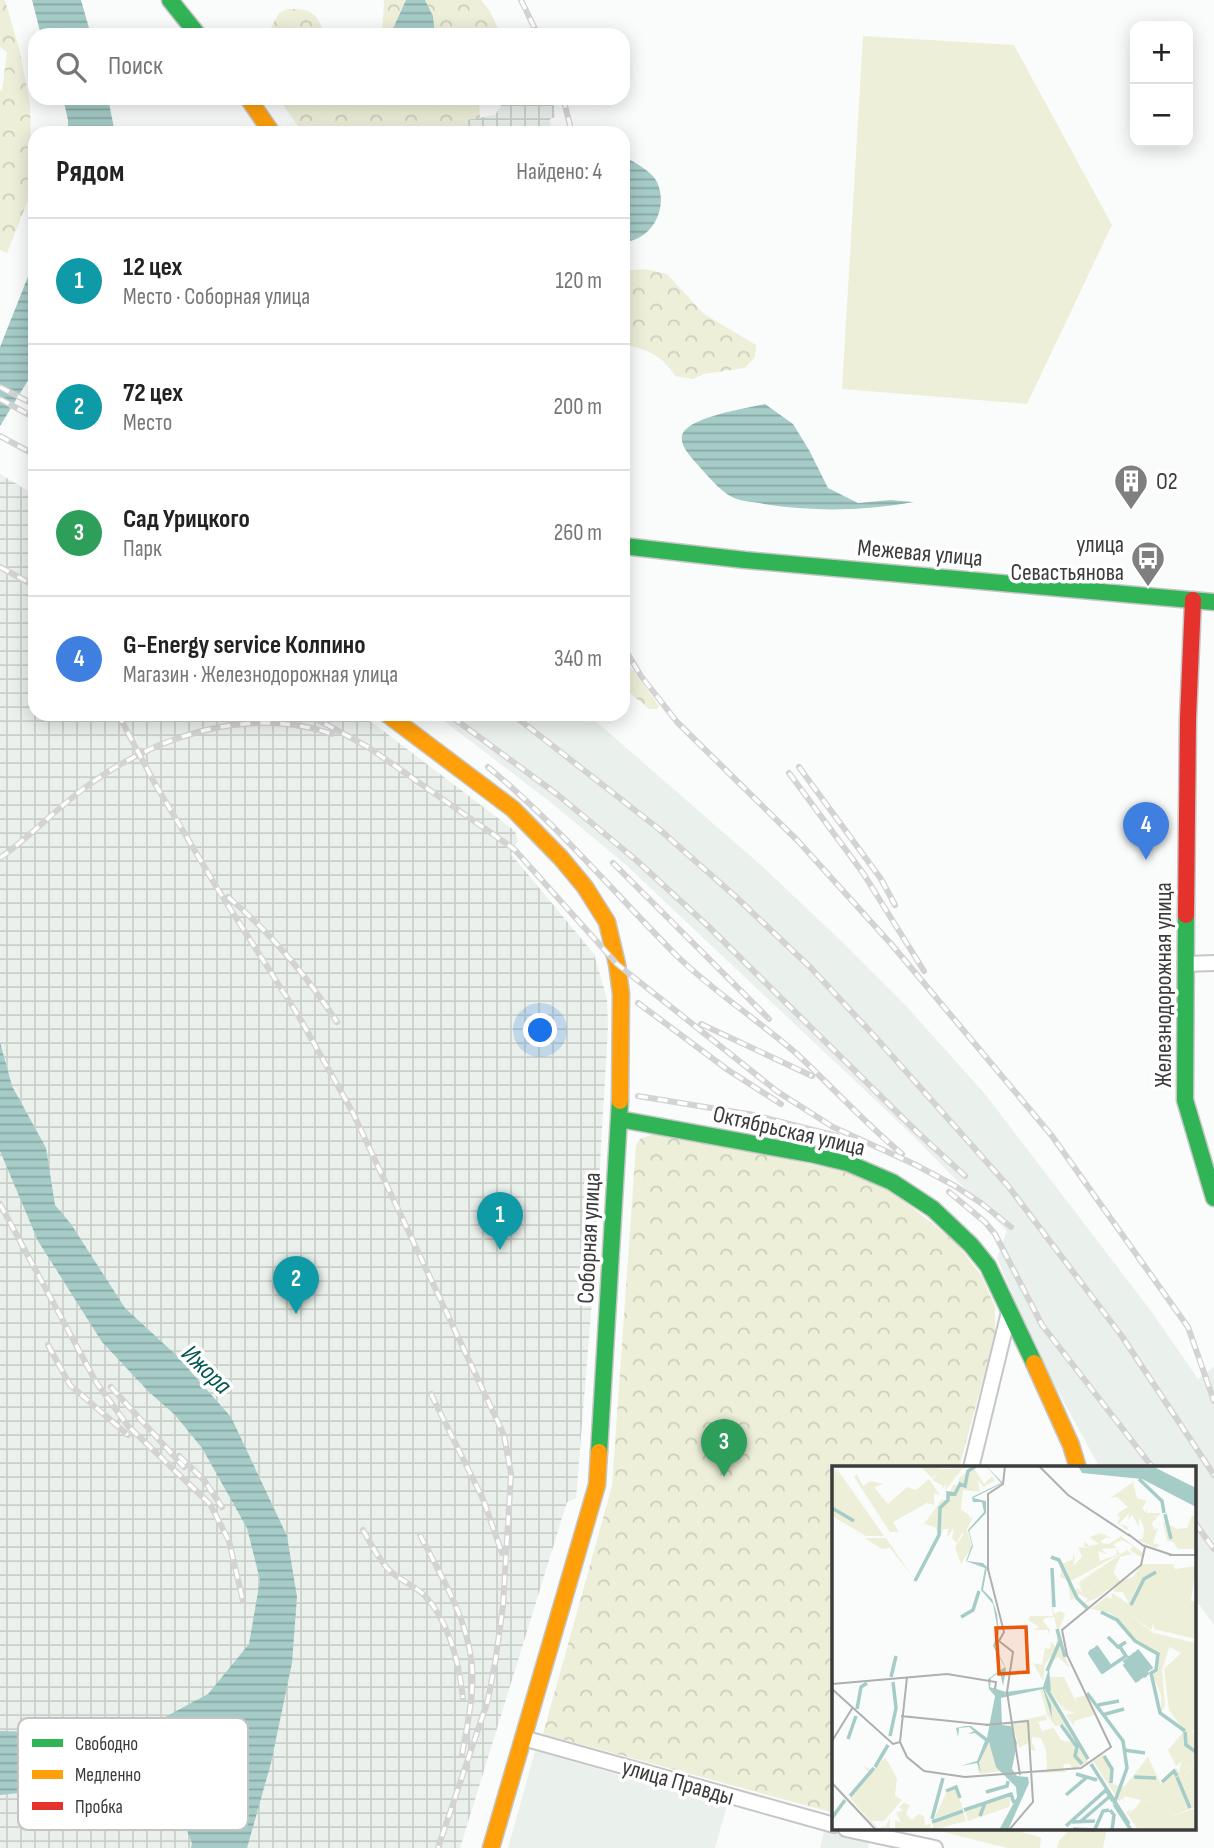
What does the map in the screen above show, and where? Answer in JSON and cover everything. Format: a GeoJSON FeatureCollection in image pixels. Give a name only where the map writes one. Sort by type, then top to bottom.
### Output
{"type":"FeatureCollection","features":[{"type":"Feature","properties":{"kind":"street"},"geometry":{"type":"LineString","coordinates":[[170,0],[192,28]]}},
{"type":"Feature","properties":{"kind":"street"},"geometry":{"type":"LineString","coordinates":[[253,105],[267,126]]}},
{"type":"Feature","properties":{"kind":"street","name":"Межевая улица"},"geometry":{"type":"LineString","coordinates":[[630,547],[745,560],[1214,602]]}},
{"type":"Feature","properties":{"kind":"street","name":"Железнодорожная улица"},"geometry":{"type":"LineString","coordinates":[[1193,600],[1188,718],[1185,1100],[1214,1198]]}},
{"type":"Feature","properties":{"kind":"street","name":"Соборная улица"},"geometry":{"type":"LineString","coordinates":[[396,721],[513,808],[561,858],[597,903],[607,922],[621,994],[619,1119],[597,1485],[491,1848]]}},
{"type":"Feature","properties":{"kind":"street"},"geometry":{"type":"LineString","coordinates":[[1185,964],[1214,963]]}},
{"type":"Feature","properties":{"kind":"street","name":"Октябрьская улица"},"geometry":{"type":"LineString","coordinates":[[619,1119],[848,1163],[892,1182],[933,1209],[971,1245],[988,1266],[1055,1408],[1077,1466]]}},
{"type":"Feature","properties":{"kind":"street"},"geometry":{"type":"LineString","coordinates":[[971,1466],[1009,1312]]}},
{"type":"Feature","properties":{"kind":"street","name":"улица Правды"},"geometry":{"type":"LineString","coordinates":[[523,1738],[832,1824]]}},
{"type":"Feature","properties":{"kind":"street"},"geometry":{"type":"LineString","coordinates":[[850,1830],[935,1848]]}},
{"type":"Feature","properties":{"kind":"shaded area"},"geometry":{"type":"Polygon","coordinates":[[[501,105],[554,105],[555,117],[550,119],[551,126],[466,126],[465,120],[495,115],[501,105]]]}},
{"type":"Feature","properties":{"kind":"shaded area"},"geometry":{"type":"Polygon","coordinates":[[[0,474],[28,491],[28,721],[370,721],[515,831],[518,841],[511,854],[594,954],[607,999],[608,1027],[592,1301],[576,1498],[567,1502],[460,1848],[0,1848],[0,474]]]}},
{"type":"Feature","properties":{"kind":"shaded area"},"geometry":{"type":"Polygon","coordinates":[[[444,721],[596,721],[763,867],[907,1007],[985,1094],[1151,1311],[1198,1379],[1214,1367],[1214,1625],[1196,1600],[1196,1466],[1099,1466],[1036,1351],[997,1258],[1007,1231],[908,1131],[625,864],[549,801],[444,721]]]}},
{"type":"Feature","properties":{"kind":"shaded area"},"geometry":{"type":"Polygon","coordinates":[[[535,1751],[727,1806],[715,1848],[508,1848],[535,1751]]]}},
{"type":"Feature","properties":{"kind":"shaded area"},"geometry":{"type":"Polygon","coordinates":[[[825,1828],[870,1839],[868,1848],[820,1848],[825,1828]]]}},
{"type":"Feature","properties":{"kind":"green space"},"geometry":{"type":"Polygon","coordinates":[[[0,0],[5,0],[20,52],[30,105],[30,126],[28,126],[28,200],[7,253],[0,250],[0,90],[2,91],[7,52],[0,47],[0,0]]]}},
{"type":"Feature","properties":{"kind":"green space"},"geometry":{"type":"Polygon","coordinates":[[[384,0],[406,0],[393,28],[382,28],[384,0]]]}},
{"type":"Feature","properties":{"kind":"green space"},"geometry":{"type":"Polygon","coordinates":[[[425,0],[481,0],[498,28],[434,28],[433,16],[425,0]]]}},
{"type":"Feature","properties":{"kind":"green space"},"geometry":{"type":"Polygon","coordinates":[[[288,9],[308,11],[322,28],[271,28],[279,13],[288,9]]]}},
{"type":"Feature","properties":{"kind":"green space"},"geometry":{"type":"Polygon","coordinates":[[[863,36],[1014,45],[1112,225],[1027,404],[842,389],[863,36]]]}},
{"type":"Feature","properties":{"kind":"green space"},"geometry":{"type":"Polygon","coordinates":[[[283,105],[479,105],[480,118],[465,120],[466,126],[298,126],[283,105]]]}},
{"type":"Feature","properties":{"kind":"green space"},"geometry":{"type":"Polygon","coordinates":[[[645,269],[667,274],[704,314],[756,345],[755,357],[745,368],[704,374],[693,379],[675,376],[665,363],[653,354],[630,346],[630,270],[645,269]]]}},
{"type":"Feature","properties":{"kind":"green space"},"geometry":{"type":"Polygon","coordinates":[[[630,667],[659,706],[657,709],[649,709],[630,693],[630,667]]]}},
{"type":"Feature","properties":{"kind":"green space"},"geometry":{"type":"Polygon","coordinates":[[[659,1133],[852,1173],[893,1192],[956,1243],[981,1275],[995,1307],[995,1335],[960,1466],[832,1466],[832,1812],[543,1734],[612,1486],[636,1145],[641,1138],[659,1133]]]}},
{"type":"Feature","properties":{"kind":"green space"},"geometry":{"type":"Polygon","coordinates":[[[936,1830],[1013,1830],[1041,1838],[1040,1848],[1007,1848],[936,1830]]]}},
{"type":"Feature","properties":{"kind":"green space"},"geometry":{"type":"Polygon","coordinates":[[[1069,1830],[1107,1830],[1103,1848],[1057,1848],[1059,1841],[1069,1830]]]}},
{"type":"Feature","properties":{"kind":"water"},"geometry":{"type":"Polygon","coordinates":[[[32,0],[81,0],[89,28],[39,28],[32,0]]]}},
{"type":"Feature","properties":{"kind":"water"},"geometry":{"type":"Polygon","coordinates":[[[406,0],[425,0],[433,16],[434,28],[393,28],[406,0]]]}},
{"type":"Feature","properties":{"kind":"water"},"geometry":{"type":"Polygon","coordinates":[[[65,105],[109,105],[114,126],[68,126],[65,105]]]}},
{"type":"Feature","properties":{"kind":"water"},"geometry":{"type":"Polygon","coordinates":[[[630,159],[655,178],[661,202],[650,229],[630,241],[630,159]]]}},
{"type":"Feature","properties":{"kind":"water"},"geometry":{"type":"Polygon","coordinates":[[[28,277],[28,380],[0,426],[0,347],[28,277]]]}},
{"type":"Feature","properties":{"kind":"water"},"geometry":{"type":"Polygon","coordinates":[[[765,404],[793,424],[828,488],[858,503],[890,500],[914,502],[858,509],[820,509],[747,501],[726,493],[689,455],[682,436],[686,429],[706,419],[765,404]]]}},
{"type":"Feature","properties":{"kind":"water"},"geometry":{"type":"Polygon","coordinates":[[[0,1042],[12,1086],[46,1148],[55,1205],[71,1224],[125,1308],[176,1355],[231,1417],[287,1536],[297,1597],[292,1663],[271,1763],[247,1848],[191,1848],[192,1843],[187,1830],[248,1830],[248,1718],[163,1718],[208,1694],[249,1644],[260,1580],[247,1528],[202,1448],[175,1415],[148,1391],[102,1342],[38,1241],[0,1151],[0,1042]]]}},
{"type":"Feature","properties":{"kind":"water"},"geometry":{"type":"Polygon","coordinates":[[[0,1731],[18,1731],[18,1793],[0,1795],[0,1731]]]}},
{"type":"Feature","properties":{"kind":"railway"},"geometry":{"type":"LineString","coordinates":[[521,0],[535,28]]}},
{"type":"Feature","properties":{"kind":"railway"},"geometry":{"type":"LineString","coordinates":[[565,105],[570,126]]}},
{"type":"Feature","properties":{"kind":"railway"},"geometry":{"type":"LineString","coordinates":[[0,387],[28,401]]}},
{"type":"Feature","properties":{"kind":"railway"},"geometry":{"type":"LineString","coordinates":[[0,399],[28,414]]}},
{"type":"Feature","properties":{"kind":"railway"},"geometry":{"type":"LineString","coordinates":[[0,436],[28,451]]}},
{"type":"Feature","properties":{"kind":"railway"},"geometry":{"type":"LineString","coordinates":[[0,567],[28,582]]}},
{"type":"Feature","properties":{"kind":"railway"},"geometry":{"type":"LineString","coordinates":[[630,658],[677,722],[798,841],[892,945],[1052,1136],[1188,1327],[1214,1401]]}},
{"type":"Feature","properties":{"kind":"railway"},"geometry":{"type":"LineString","coordinates":[[122,721],[154,782],[217,888],[298,1015],[352,1111],[504,1435],[511,1474],[503,1606],[495,1663],[488,1700],[438,1848]]}},
{"type":"Feature","properties":{"kind":"railway"},"geometry":{"type":"LineString","coordinates":[[320,721],[368,747],[514,849],[617,964],[778,1092],[833,1127],[955,1186],[1011,1227]]}},
{"type":"Feature","properties":{"kind":"railway"},"geometry":{"type":"LineString","coordinates":[[457,721],[558,795],[636,860],[709,927],[965,1176]]}},
{"type":"Feature","properties":{"kind":"railway"},"geometry":{"type":"LineString","coordinates":[[521,721],[659,829],[736,897],[811,968],[877,1039],[1008,1186],[1121,1335],[1214,1475]]}},
{"type":"Feature","properties":{"kind":"railway"},"geometry":{"type":"LineString","coordinates":[[0,858],[105,774],[166,743],[198,732],[232,725],[265,723],[299,726],[332,734]]}},
{"type":"Feature","properties":{"kind":"railway"},"geometry":{"type":"LineString","coordinates":[[488,767],[562,835],[677,956],[797,1054],[902,1154]]}},
{"type":"Feature","properties":{"kind":"railway"},"geometry":{"type":"LineString","coordinates":[[799,767],[881,879],[895,905]]}},
{"type":"Feature","properties":{"kind":"railway"},"geometry":{"type":"LineString","coordinates":[[789,773],[863,873],[924,971]]}},
{"type":"Feature","properties":{"kind":"railway"},"geometry":{"type":"LineString","coordinates":[[613,863],[769,1019]]}},
{"type":"Feature","properties":{"kind":"railway"},"geometry":{"type":"LineString","coordinates":[[228,897],[287,955],[337,1022]]}},
{"type":"Feature","properties":{"kind":"railway"},"geometry":{"type":"LineString","coordinates":[[638,1003],[728,1070],[781,1104]]}},
{"type":"Feature","properties":{"kind":"railway"},"geometry":{"type":"LineString","coordinates":[[701,1024],[812,1076]]}},
{"type":"Feature","properties":{"kind":"railway"},"geometry":{"type":"LineString","coordinates":[[638,1096],[754,1115],[837,1136]]}},
{"type":"Feature","properties":{"kind":"railway"},"geometry":{"type":"LineString","coordinates":[[949,1192],[985,1222],[995,1234],[1042,1325],[1151,1466]]}},
{"type":"Feature","properties":{"kind":"railway"},"geometry":{"type":"LineString","coordinates":[[0,1204],[96,1382],[128,1426],[210,1504],[229,1541],[243,1601]]}},
{"type":"Feature","properties":{"kind":"railway"},"geometry":{"type":"LineString","coordinates":[[48,1345],[70,1385],[128,1435]]}},
{"type":"Feature","properties":{"kind":"railway"},"geometry":{"type":"LineString","coordinates":[[111,1387],[184,1467]]}},
{"type":"Feature","properties":{"kind":"railway"},"geometry":{"type":"LineString","coordinates":[[431,1394],[483,1499],[502,1553]]}},
{"type":"Feature","properties":{"kind":"railway"},"geometry":{"type":"LineString","coordinates":[[179,1456],[204,1480],[222,1507]]}},
{"type":"Feature","properties":{"kind":"railway"},"geometry":{"type":"LineString","coordinates":[[1196,1524],[1214,1549]]}},
{"type":"Feature","properties":{"kind":"railway"},"geometry":{"type":"LineString","coordinates":[[363,1530],[386,1566],[394,1575],[422,1593],[441,1619],[456,1658],[463,1698]]}},
{"type":"Feature","properties":{"kind":"railway"},"geometry":{"type":"LineString","coordinates":[[420,1535],[451,1595],[468,1642],[472,1682],[462,1755]]}},
{"type":"Feature","properties":{"kind":"traffic: fast"},"geometry":{"type":"LineString","coordinates":[[170,0],[192,28]]}},
{"type":"Feature","properties":{"kind":"traffic: fast"},"geometry":{"type":"LineString","coordinates":[[630,547],[745,560],[1214,602]]}},
{"type":"Feature","properties":{"kind":"traffic: fast"},"geometry":{"type":"LineString","coordinates":[[1186,915],[1185,1100],[1214,1198]]}},
{"type":"Feature","properties":{"kind":"traffic: fast"},"geometry":{"type":"LineString","coordinates":[[599,1452],[620,1101]]}},
{"type":"Feature","properties":{"kind":"traffic: fast"},"geometry":{"type":"LineString","coordinates":[[619,1119],[815,1155],[848,1163],[892,1182],[933,1209],[971,1245],[988,1266],[1034,1363]]}},
{"type":"Feature","properties":{"kind":"traffic: slow"},"geometry":{"type":"LineString","coordinates":[[253,105],[267,126]]}},
{"type":"Feature","properties":{"kind":"traffic: slow"},"geometry":{"type":"LineString","coordinates":[[396,721],[513,809],[561,858],[585,887],[607,922],[621,994],[620,1101]]}},
{"type":"Feature","properties":{"kind":"traffic: slow"},"geometry":{"type":"LineString","coordinates":[[1034,1363],[1071,1445],[1077,1466]]}},
{"type":"Feature","properties":{"kind":"traffic: slow"},"geometry":{"type":"LineString","coordinates":[[491,1848],[597,1485],[599,1452]]}},
{"type":"Feature","properties":{"kind":"traffic: jam"},"geometry":{"type":"LineString","coordinates":[[1186,915],[1188,718],[1193,600]]}},
{"type":"Feature","properties":{"kind":"place","name":"O2"},"geometry":{"type":"Point","coordinates":[1131,511]}},
{"type":"Feature","properties":{"kind":"place","name":"улица Севастьянова"},"geometry":{"type":"Point","coordinates":[1148,588]}},
{"type":"Feature","properties":{"kind":"place","name":"G-Energy service Колпино"},"geometry":{"type":"Point","coordinates":[1146,860]}},
{"type":"Feature","properties":{"kind":"place","name":"12 цех"},"geometry":{"type":"Point","coordinates":[500,1250]}},
{"type":"Feature","properties":{"kind":"place","name":"72 цех"},"geometry":{"type":"Point","coordinates":[296,1314]}},
{"type":"Feature","properties":{"kind":"place","name":"Сад Урицкого"},"geometry":{"type":"Point","coordinates":[724,1477]}},
{"type":"Feature","properties":{"kind":"water label","name":"Ижора"},"geometry":{"type":"Point","coordinates":[206,1370]}}]}
